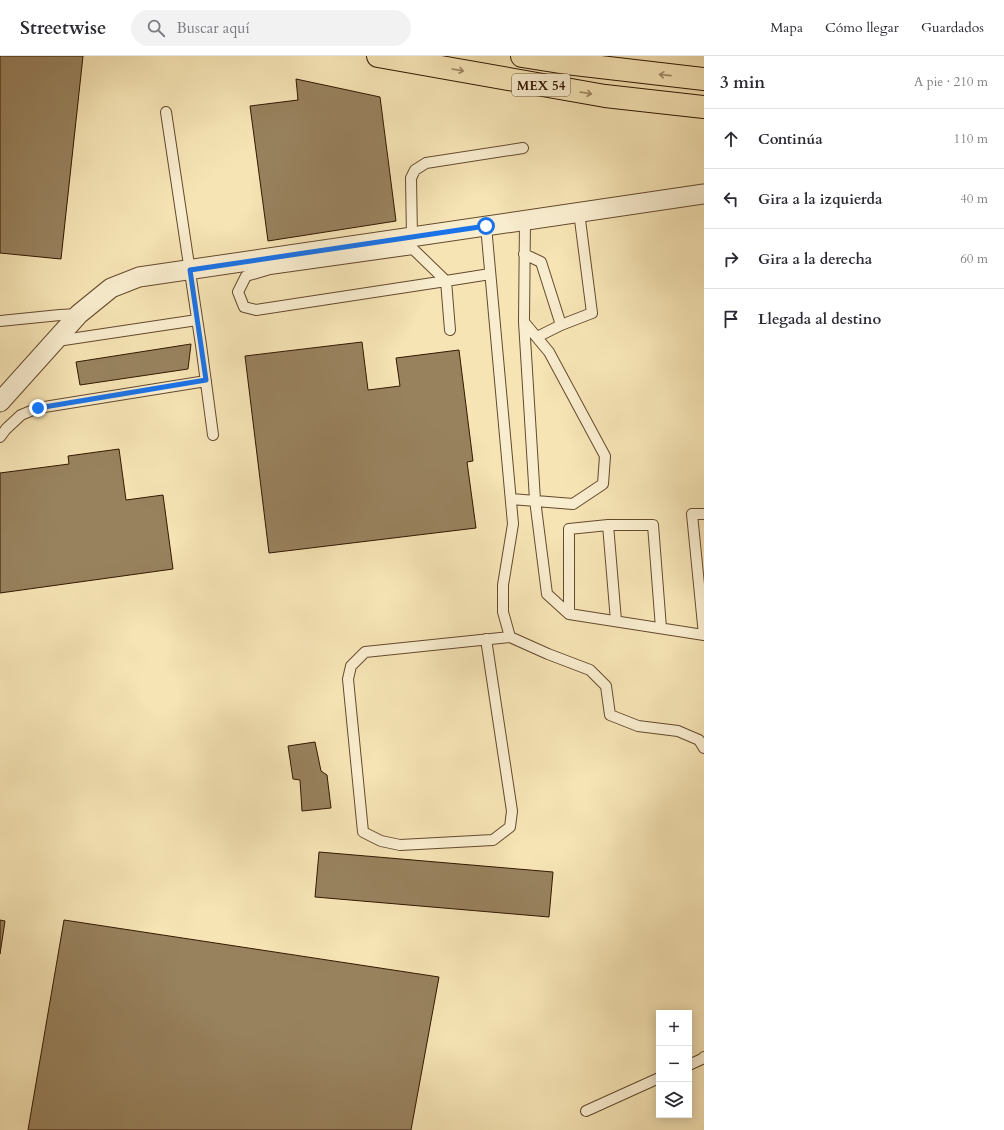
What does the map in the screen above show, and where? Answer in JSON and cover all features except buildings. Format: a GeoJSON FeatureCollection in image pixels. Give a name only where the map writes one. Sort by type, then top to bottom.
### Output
{"type":"FeatureCollection","features":[{"type":"Feature","properties":{"kind":"main road","name":"MEX 54"},"geometry":{"type":"LineString","coordinates":[[378,56],[605,96],[704,107]]}},
{"type":"Feature","properties":{"kind":"main road","name":"MEX 54"},"geometry":{"type":"LineString","coordinates":[[522,56],[573,64],[704,79]]}},
{"type":"Feature","properties":{"kind":"street"},"geometry":{"type":"LineString","coordinates":[[0,402],[79,314],[111,288],[139,277],[704,194]]}},
{"type":"Feature","properties":{"kind":"lane"},"geometry":{"type":"LineString","coordinates":[[166,112],[213,435]]}},
{"type":"Feature","properties":{"kind":"lane"},"geometry":{"type":"LineString","coordinates":[[412,237],[411,178],[415,170],[426,163],[523,148]]}},
{"type":"Feature","properties":{"kind":"lane"},"geometry":{"type":"LineString","coordinates":[[537,337],[561,325],[592,313],[579,212]]}},
{"type":"Feature","properties":{"kind":"lane"},"geometry":{"type":"LineString","coordinates":[[525,220],[524,322],[535,500],[547,594],[569,614],[704,635],[692,514],[704,514]]}},
{"type":"Feature","properties":{"kind":"lane"},"geometry":{"type":"LineString","coordinates":[[486,226],[513,524],[503,585],[502,612],[510,637]]}},
{"type":"Feature","properties":{"kind":"lane"},"geometry":{"type":"LineString","coordinates":[[450,330],[446,281],[413,249],[270,269],[246,276],[238,292],[244,307],[256,310],[446,281],[490,274]]}},
{"type":"Feature","properties":{"kind":"lane"},"geometry":{"type":"LineString","coordinates":[[524,254],[541,262],[561,325]]}},
{"type":"Feature","properties":{"kind":"lane"},"geometry":{"type":"LineString","coordinates":[[0,321],[79,314]]}},
{"type":"Feature","properties":{"kind":"lane"},"geometry":{"type":"LineString","coordinates":[[54,342],[197,320]]}},
{"type":"Feature","properties":{"kind":"lane"},"geometry":{"type":"LineString","coordinates":[[511,499],[573,504],[603,484],[605,456],[549,352],[524,322]]}},
{"type":"Feature","properties":{"kind":"lane"},"geometry":{"type":"LineString","coordinates":[[0,437],[6,429],[22,415],[38,408],[206,380]]}},
{"type":"Feature","properties":{"kind":"lane"},"geometry":{"type":"LineString","coordinates":[[569,614],[569,529],[608,525],[653,525],[661,628]]}},
{"type":"Feature","properties":{"kind":"lane"},"geometry":{"type":"LineString","coordinates":[[608,525],[616,621]]}},
{"type":"Feature","properties":{"kind":"lane"},"geometry":{"type":"LineString","coordinates":[[486,639],[512,811],[510,827],[493,840],[400,845],[381,841],[363,832],[348,679],[351,666],[365,652],[486,639],[510,637],[548,654],[590,670],[606,686],[610,715],[638,726],[678,731],[700,740],[704,748]]}},
{"type":"Feature","properties":{"kind":"lane"},"geometry":{"type":"LineString","coordinates":[[692,1064],[704,1057]]}},
{"type":"Feature","properties":{"kind":"lane"},"geometry":{"type":"LineString","coordinates":[[586,1111],[656,1079]]}},
{"type":"Feature","properties":{"kind":"route"},"geometry":{"type":"LineString","coordinates":[[38,408],[206,380],[190,270],[486,226]]}}]}
